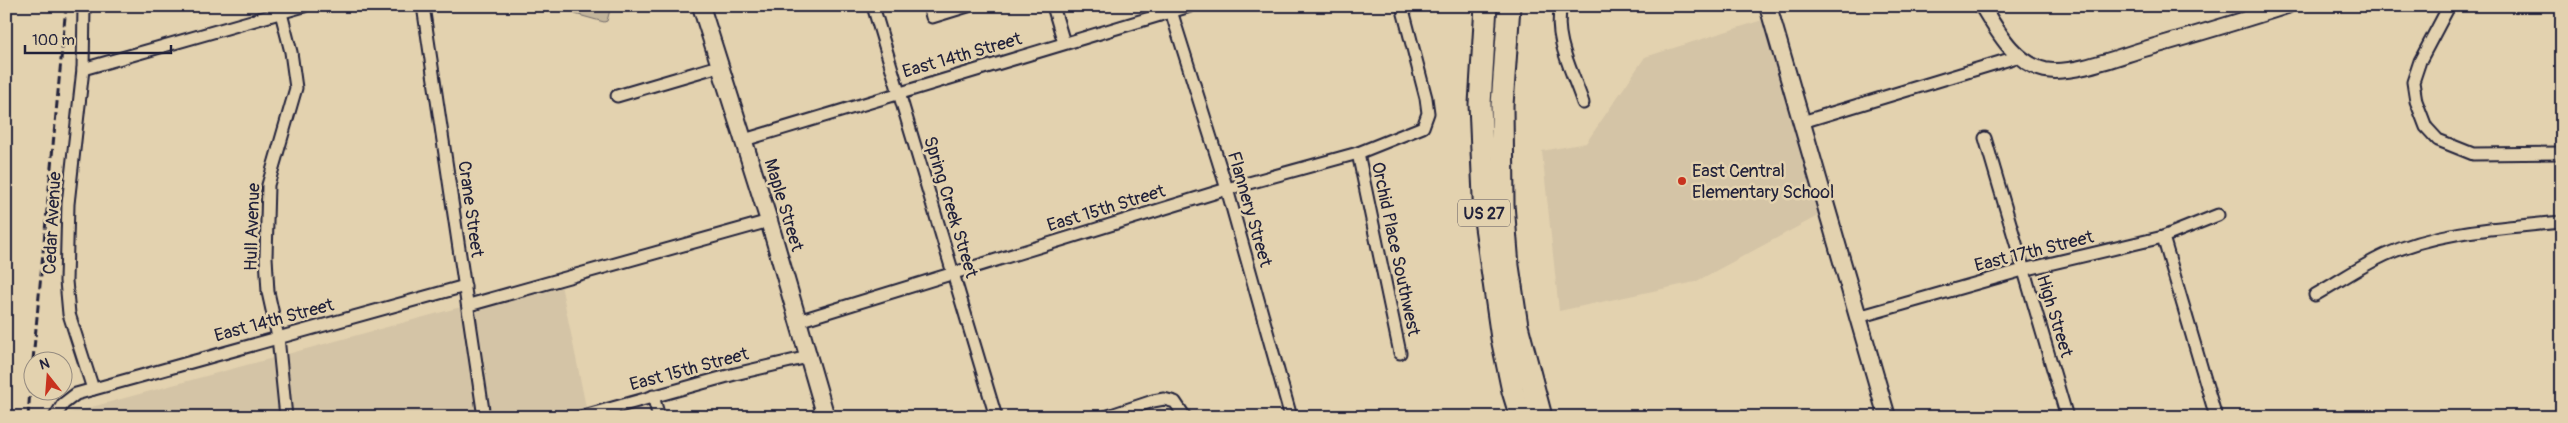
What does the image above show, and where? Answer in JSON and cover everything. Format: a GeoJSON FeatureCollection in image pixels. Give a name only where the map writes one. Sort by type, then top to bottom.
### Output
{"type":"FeatureCollection","features":[{"type":"Feature","properties":{"kind":"highway"},"geometry":{"type":"LineString","coordinates":[[1474,6],[1480,104]]}},
{"type":"Feature","properties":{"kind":"highway","name":"US 27"},"geometry":{"type":"LineString","coordinates":[[1486,6],[1480,104],[1484,220],[1502,338],[1513,391],[1521,417]]}},
{"type":"Feature","properties":{"kind":"highway","name":"US 27"},"geometry":{"type":"LineString","coordinates":[[1508,6],[1502,105],[1503,184],[1508,266],[1517,326],[1541,417]]}},
{"type":"Feature","properties":{"kind":"highway"},"geometry":{"type":"LineString","coordinates":[[1506,58],[1520,6]]}},
{"type":"Feature","properties":{"kind":"main road","name":"Maple Street"},"geometry":{"type":"LineString","coordinates":[[701,6],[769,221],[826,417]]}},
{"type":"Feature","properties":{"kind":"main road"},"geometry":{"type":"LineString","coordinates":[[1768,6],[1887,417]]}},
{"type":"Feature","properties":{"kind":"street","name":"Cedar Avenue"},"geometry":{"type":"LineString","coordinates":[[84,6],[83,69],[68,204],[66,281],[69,314],[93,389]]}},
{"type":"Feature","properties":{"kind":"street"},"geometry":{"type":"LineString","coordinates":[[83,69],[304,6]]}},
{"type":"Feature","properties":{"kind":"street","name":"Crane Street"},"geometry":{"type":"LineString","coordinates":[[423,6],[469,305],[484,417]]}},
{"type":"Feature","properties":{"kind":"street","name":"Spring Creek Street"},"geometry":{"type":"LineString","coordinates":[[873,6],[996,417]]}},
{"type":"Feature","properties":{"kind":"street"},"geometry":{"type":"LineString","coordinates":[[929,6],[932,17],[968,6]]}},
{"type":"Feature","properties":{"kind":"street"},"geometry":{"type":"LineString","coordinates":[[1053,6],[1064,43]]}},
{"type":"Feature","properties":{"kind":"street","name":"East 14th Street"},"geometry":{"type":"LineString","coordinates":[[744,140],[1190,6]]}},
{"type":"Feature","properties":{"kind":"street","name":"East 15th Street"},"geometry":{"type":"LineString","coordinates":[[798,320],[1228,189],[1358,153],[1423,127],[1428,113],[1426,98],[1402,6]]}},
{"type":"Feature","properties":{"kind":"street"},"geometry":{"type":"LineString","coordinates":[[1561,6],[1558,30],[1583,103]]}},
{"type":"Feature","properties":{"kind":"street"},"geometry":{"type":"LineString","coordinates":[[1982,6],[1998,31],[2020,56],[2044,70],[2061,71],[2124,55],[2287,6]]}},
{"type":"Feature","properties":{"kind":"street"},"geometry":{"type":"LineString","coordinates":[[2447,6],[2447,10],[2420,61],[2413,82],[2416,101],[2426,127],[2438,140],[2473,154],[2562,153]]}},
{"type":"Feature","properties":{"kind":"street","name":"Hull Avenue"},"geometry":{"type":"LineString","coordinates":[[281,12],[292,52],[296,88],[277,148],[266,204],[268,292],[278,337],[286,417]]}},
{"type":"Feature","properties":{"kind":"street","name":"Flannery Street"},"geometry":{"type":"LineString","coordinates":[[1171,12],[1228,189],[1291,417]]}},
{"type":"Feature","properties":{"kind":"street"},"geometry":{"type":"LineString","coordinates":[[1802,122],[2020,56]]}},
{"type":"Feature","properties":{"kind":"street"},"geometry":{"type":"LineString","coordinates":[[617,96],[719,66]]}},
{"type":"Feature","properties":{"kind":"street","name":"High Street"},"geometry":{"type":"LineString","coordinates":[[1985,138],[2067,417]]}},
{"type":"Feature","properties":{"kind":"street","name":"Orchid Place Southwest"},"geometry":{"type":"LineString","coordinates":[[1358,153],[1400,353]]}},
{"type":"Feature","properties":{"kind":"street","name":"East 17th Street"},"geometry":{"type":"LineString","coordinates":[[1858,317],[2023,270],[2163,237],[2218,215]]}},
{"type":"Feature","properties":{"kind":"street"},"geometry":{"type":"LineString","coordinates":[[469,305],[769,221]]}},
{"type":"Feature","properties":{"kind":"street"},"geometry":{"type":"LineString","coordinates":[[2315,295],[2384,255],[2416,243],[2454,233],[2562,222]]}},
{"type":"Feature","properties":{"kind":"street"},"geometry":{"type":"LineString","coordinates":[[2163,237],[2216,417]]}},
{"type":"Feature","properties":{"kind":"street","name":"East 14th Street"},"geometry":{"type":"LineString","coordinates":[[93,389],[465,286]]}},
{"type":"Feature","properties":{"kind":"street","name":"East 15th Street"},"geometry":{"type":"LineString","coordinates":[[580,417],[653,396],[808,357]]}},
{"type":"Feature","properties":{"kind":"street"},"geometry":{"type":"LineString","coordinates":[[55,417],[70,397],[93,389]]}},
{"type":"Feature","properties":{"kind":"street"},"geometry":{"type":"LineString","coordinates":[[653,396],[658,417]]}},
{"type":"Feature","properties":{"kind":"street"},"geometry":{"type":"LineString","coordinates":[[1105,417],[1164,399],[1175,402],[1185,417]]}},
{"type":"Feature","properties":{"kind":"shaded area"},"geometry":{"type":"Polygon","coordinates":[[[572,6],[611,6],[607,21],[604,22],[575,14],[571,8],[572,6]]]}},
{"type":"Feature","properties":{"kind":"shaded area","name":"East Central Elementary School"},"geometry":{"type":"Polygon","coordinates":[[[1772,17],[1827,211],[1695,282],[1559,311],[1542,151],[1586,143],[1645,57],[1772,17]]]}},
{"type":"Feature","properties":{"kind":"shaded area"},"geometry":{"type":"Polygon","coordinates":[[[560,280],[588,417],[55,417],[560,280]]]}},
{"type":"Feature","properties":{"kind":"railway"},"geometry":{"type":"LineString","coordinates":[[34,350],[66,6]]}},
{"type":"Feature","properties":{"kind":"railway"},"geometry":{"type":"LineString","coordinates":[[28,417],[29,400]]}},
{"type":"Feature","properties":{"kind":"place","name":"East Central Elementary School"},"geometry":{"type":"Point","coordinates":[1682,181]}}]}
